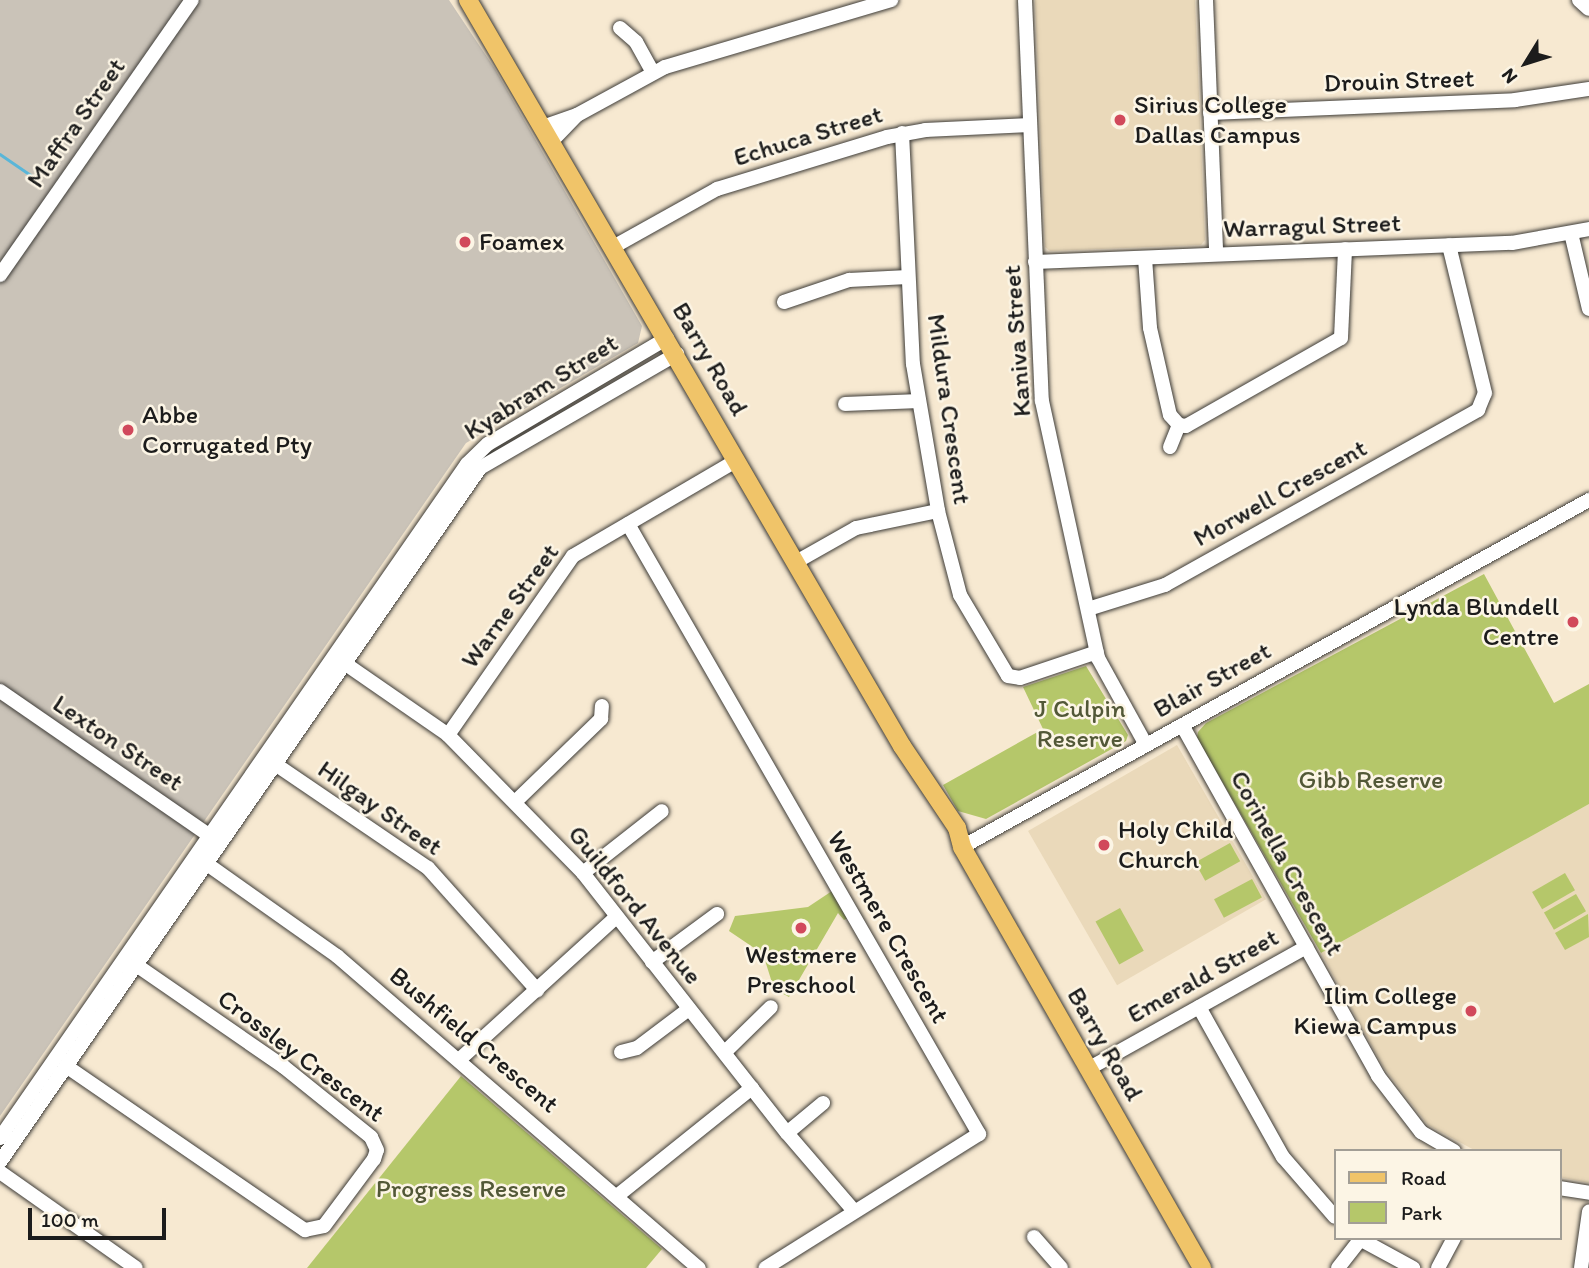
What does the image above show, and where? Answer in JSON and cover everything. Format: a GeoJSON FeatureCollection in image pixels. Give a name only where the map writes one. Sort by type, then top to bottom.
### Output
{"type":"FeatureCollection","features":[{"type":"Feature","properties":{"kind":"main road","name":"Barry Road"},"geometry":{"type":"LineString","coordinates":[[468,0],[615,246],[902,746],[957,828],[961,847],[1202,1268]]}},
{"type":"Feature","properties":{"kind":"street","name":"Maffra Street"},"geometry":{"type":"LineString","coordinates":[[0,275],[192,0]]}},
{"type":"Feature","properties":{"kind":"street"},"geometry":{"type":"LineString","coordinates":[[549,133],[653,73],[891,0]]}},
{"type":"Feature","properties":{"kind":"street","name":"Kaniva Street"},"geometry":{"type":"LineString","coordinates":[[1025,0],[1042,401],[1097,652],[1146,745]]}},
{"type":"Feature","properties":{"kind":"street"},"geometry":{"type":"LineString","coordinates":[[1206,0],[1216,254]]}},
{"type":"Feature","properties":{"kind":"street"},"geometry":{"type":"LineString","coordinates":[[1579,0],[1589,9]]}},
{"type":"Feature","properties":{"kind":"street"},"geometry":{"type":"LineString","coordinates":[[620,28],[636,42],[653,73]]}},
{"type":"Feature","properties":{"kind":"street","name":"Drouin Street"},"geometry":{"type":"LineString","coordinates":[[1210,113],[1515,100],[1589,89]]}},
{"type":"Feature","properties":{"kind":"street","name":"Echuca Street"},"geometry":{"type":"LineString","coordinates":[[615,246],[717,189],[902,133],[1030,125]]}},
{"type":"Feature","properties":{"kind":"street","name":"Mildura Crescent"},"geometry":{"type":"LineString","coordinates":[[902,133],[908,277],[919,401],[938,511],[963,602],[1009,676]]}},
{"type":"Feature","properties":{"kind":"street","name":"Warragul Street"},"geometry":{"type":"LineString","coordinates":[[1035,262],[1513,243],[1589,229]]}},
{"type":"Feature","properties":{"kind":"street"},"geometry":{"type":"LineString","coordinates":[[1571,233],[1589,309]]}},
{"type":"Feature","properties":{"kind":"street","name":"Morwell Crescent"},"geometry":{"type":"LineString","coordinates":[[1088,609],[1165,585],[1475,412],[1491,399],[1450,245]]}},
{"type":"Feature","properties":{"kind":"street"},"geometry":{"type":"LineString","coordinates":[[1179,425],[1192,424],[1348,341],[1345,249]]}},
{"type":"Feature","properties":{"kind":"street"},"geometry":{"type":"LineString","coordinates":[[1145,258],[1150,328],[1170,415],[1179,425]]}},
{"type":"Feature","properties":{"kind":"street"},"geometry":{"type":"LineString","coordinates":[[784,302],[849,280],[908,277]]}},
{"type":"Feature","properties":{"kind":"street","name":"Kyabram Street"},"geometry":{"type":"LineString","coordinates":[[0,1138],[112,988],[136,965],[202,858],[209,835],[339,660],[488,444],[667,338]]}},
{"type":"Feature","properties":{"kind":"street","name":"Kyabram Street"},"geometry":{"type":"LineString","coordinates":[[456,491],[492,458],[677,354]]}},
{"type":"Feature","properties":{"kind":"street"},"geometry":{"type":"LineString","coordinates":[[845,404],[919,401]]}},
{"type":"Feature","properties":{"kind":"street"},"geometry":{"type":"LineString","coordinates":[[1170,447],[1179,425]]}},
{"type":"Feature","properties":{"kind":"street","name":"Warne Street"},"geometry":{"type":"LineString","coordinates":[[448,735],[573,556],[737,460]]}},
{"type":"Feature","properties":{"kind":"street","name":"Blair Street"},"geometry":{"type":"LineString","coordinates":[[961,847],[1450,576],[1476,557],[1589,499]]}},
{"type":"Feature","properties":{"kind":"street"},"geometry":{"type":"LineString","coordinates":[[796,562],[856,528],[938,511]]}},
{"type":"Feature","properties":{"kind":"street","name":"Westmere Crescent"},"geometry":{"type":"LineString","coordinates":[[628,524],[979,1134],[765,1268]]}},
{"type":"Feature","properties":{"kind":"street"},"geometry":{"type":"LineString","coordinates":[[1000,689],[1009,676],[1020,678],[1097,652]]}},
{"type":"Feature","properties":{"kind":"street","name":"Kyabram Street"},"geometry":{"type":"LineString","coordinates":[[0,1162],[66,1066],[157,911],[275,764],[339,660]]}},
{"type":"Feature","properties":{"kind":"street","name":"Guildford Avenue"},"geometry":{"type":"LineString","coordinates":[[339,660],[448,735],[583,873],[787,1133],[854,1211]]}},
{"type":"Feature","properties":{"kind":"street","name":"Lexton Street"},"geometry":{"type":"LineString","coordinates":[[0,691],[209,835]]}},
{"type":"Feature","properties":{"kind":"street"},"geometry":{"type":"LineString","coordinates":[[515,802],[601,719],[602,706]]}},
{"type":"Feature","properties":{"kind":"street","name":"Corinella Crescent"},"geometry":{"type":"LineString","coordinates":[[1182,726],[1383,1083],[1421,1132],[1451,1149]]}},
{"type":"Feature","properties":{"kind":"street","name":"Hilgay Street"},"geometry":{"type":"LineString","coordinates":[[275,764],[428,868],[537,990]]}},
{"type":"Feature","properties":{"kind":"street"},"geometry":{"type":"LineString","coordinates":[[583,873],[662,811]]}},
{"type":"Feature","properties":{"kind":"street","name":"Bushfield Crescent"},"geometry":{"type":"LineString","coordinates":[[202,858],[337,956],[699,1268]]}},
{"type":"Feature","properties":{"kind":"street"},"geometry":{"type":"LineString","coordinates":[[652,962],[717,914]]}},
{"type":"Feature","properties":{"kind":"street"},"geometry":{"type":"LineString","coordinates":[[459,1059],[616,917]]}},
{"type":"Feature","properties":{"kind":"street","name":"Emerald Street"},"geometry":{"type":"LineString","coordinates":[[1088,1069],[1306,947]]}},
{"type":"Feature","properties":{"kind":"street","name":"Crossley Crescent"},"geometry":{"type":"LineString","coordinates":[[66,1066],[305,1230],[324,1226],[374,1159],[377,1150],[372,1137],[284,1067],[136,965]]}},
{"type":"Feature","properties":{"kind":"street"},"geometry":{"type":"LineString","coordinates":[[725,1052],[771,1007]]}},
{"type":"Feature","properties":{"kind":"street"},"geometry":{"type":"LineString","coordinates":[[1199,1007],[1279,1150],[1334,1216]]}},
{"type":"Feature","properties":{"kind":"street"},"geometry":{"type":"LineString","coordinates":[[621,1052],[637,1048],[689,1009]]}},
{"type":"Feature","properties":{"kind":"street"},"geometry":{"type":"LineString","coordinates":[[617,1196],[752,1088]]}},
{"type":"Feature","properties":{"kind":"street"},"geometry":{"type":"LineString","coordinates":[[787,1133],[823,1103]]}},
{"type":"Feature","properties":{"kind":"street"},"geometry":{"type":"LineString","coordinates":[[0,1172],[136,1268]]}},
{"type":"Feature","properties":{"kind":"street"},"geometry":{"type":"LineString","coordinates":[[1561,1188],[1589,1193]]}},
{"type":"Feature","properties":{"kind":"street"},"geometry":{"type":"LineString","coordinates":[[1581,1268],[1589,1212]]}},
{"type":"Feature","properties":{"kind":"street"},"geometry":{"type":"LineString","coordinates":[[1034,1237],[1061,1268]]}},
{"type":"Feature","properties":{"kind":"street"},"geometry":{"type":"LineString","coordinates":[[1338,1268],[1358,1240]]}},
{"type":"Feature","properties":{"kind":"street"},"geometry":{"type":"LineString","coordinates":[[1361,1240],[1413,1268]]}},
{"type":"Feature","properties":{"kind":"street"},"geometry":{"type":"LineString","coordinates":[[1438,1268],[1453,1240]]}},
{"type":"Feature","properties":{"kind":"shaded area"},"geometry":{"type":"Polygon","coordinates":[[[0,0],[449,0],[495,69],[642,326],[638,343],[466,443],[0,1116],[0,0]]]}},
{"type":"Feature","properties":{"kind":"shaded area","name":"Sirius College Dallas Campus"},"geometry":{"type":"Polygon","coordinates":[[[1035,0],[1195,0],[1205,240],[1201,245],[1050,251],[1045,247],[1035,0]]]}},
{"type":"Feature","properties":{"kind":"shaded area"},"geometry":{"type":"Polygon","coordinates":[[[1177,745],[1266,899],[1117,985],[1028,831],[1177,745]]]}},
{"type":"Feature","properties":{"kind":"shaded area","name":"Ilim College Kiewa Campus"},"geometry":{"type":"Polygon","coordinates":[[[1589,804],[1589,1183],[1561,1177],[1561,1149],[1472,1149],[1428,1125],[1384,1068],[1321,953],[1589,804]]]}},
{"type":"Feature","properties":{"kind":"green space","name":"Gibb Reserve"},"geometry":{"type":"Polygon","coordinates":[[[1484,574],[1554,703],[1589,684],[1589,804],[1321,953],[1197,738],[1198,732],[1206,723],[1484,574]]]}},
{"type":"Feature","properties":{"kind":"green space","name":"J Culpin Reserve"},"geometry":{"type":"Polygon","coordinates":[[[1086,666],[1128,735],[1126,741],[986,819],[958,811],[943,785],[1043,729],[1023,687],[1086,666]]]}},
{"type":"Feature","properties":{"kind":"green space"},"geometry":{"type":"Polygon","coordinates":[[[1230,843],[1240,861],[1205,881],[1195,862],[1230,843]]]}},
{"type":"Feature","properties":{"kind":"green space"},"geometry":{"type":"Polygon","coordinates":[[[1565,873],[1575,890],[1542,909],[1532,892],[1565,873]]]}},
{"type":"Feature","properties":{"kind":"green space"},"geometry":{"type":"Polygon","coordinates":[[[1252,879],[1262,898],[1224,918],[1214,899],[1252,879]]]}},
{"type":"Feature","properties":{"kind":"green space"},"geometry":{"type":"Polygon","coordinates":[[[835,889],[852,916],[844,920],[838,913],[789,997],[774,989],[763,954],[729,931],[735,916],[808,907],[835,889]]]}},
{"type":"Feature","properties":{"kind":"green space"},"geometry":{"type":"Polygon","coordinates":[[[1576,894],[1586,911],[1554,930],[1544,913],[1576,894]]]}},
{"type":"Feature","properties":{"kind":"green space"},"geometry":{"type":"Polygon","coordinates":[[[1120,908],[1144,951],[1119,964],[1096,922],[1120,908]]]}},
{"type":"Feature","properties":{"kind":"green space"},"geometry":{"type":"Polygon","coordinates":[[[1588,914],[1589,937],[1565,950],[1555,933],[1588,914]]]}},
{"type":"Feature","properties":{"kind":"green space","name":"Progress Reserve"},"geometry":{"type":"Polygon","coordinates":[[[461,1076],[662,1249],[646,1268],[307,1268],[461,1076]]]}},
{"type":"Feature","properties":{"kind":"waterway"},"geometry":{"type":"LineString","coordinates":[[0,154],[38,180]]}},
{"type":"Feature","properties":{"kind":"place","name":"Sirius College Dallas Campus"},"geometry":{"type":"Point","coordinates":[1120,120]}},
{"type":"Feature","properties":{"kind":"place","name":"Foamex"},"geometry":{"type":"Point","coordinates":[465,242]}},
{"type":"Feature","properties":{"kind":"place","name":"Abbe Corrugated Pty"},"geometry":{"type":"Point","coordinates":[128,430]}},
{"type":"Feature","properties":{"kind":"place","name":"Lynda Blundell Centre"},"geometry":{"type":"Point","coordinates":[1573,622]}},
{"type":"Feature","properties":{"kind":"place","name":"Holy Child Church"},"geometry":{"type":"Point","coordinates":[1104,845]}},
{"type":"Feature","properties":{"kind":"place","name":"Westmere Preschool"},"geometry":{"type":"Point","coordinates":[801,928]}},
{"type":"Feature","properties":{"kind":"place","name":"Ilim College Kiewa Campus"},"geometry":{"type":"Point","coordinates":[1471,1011]}}]}
